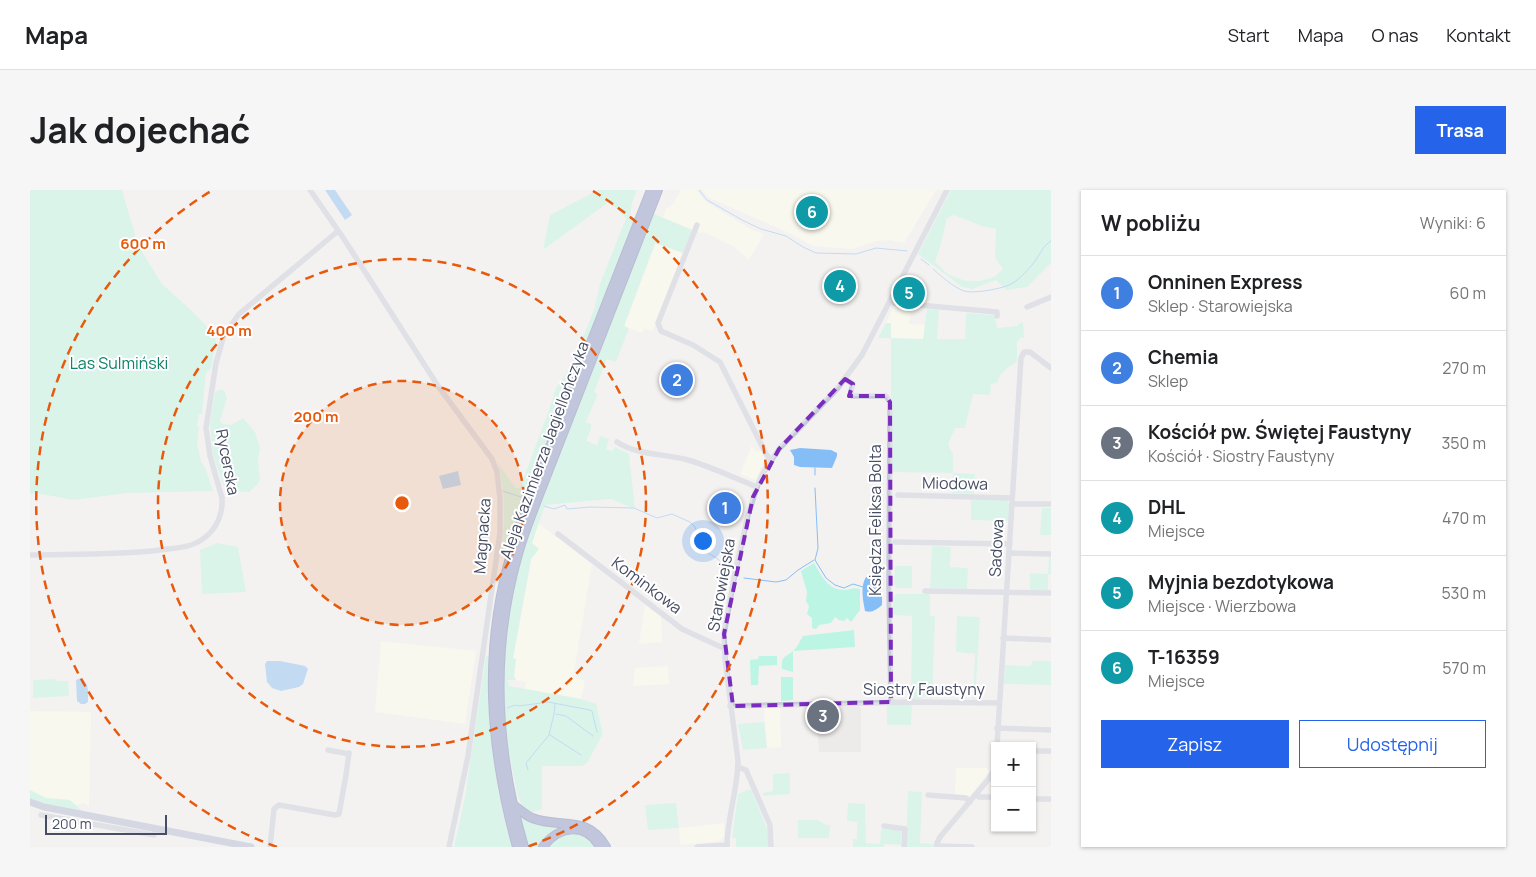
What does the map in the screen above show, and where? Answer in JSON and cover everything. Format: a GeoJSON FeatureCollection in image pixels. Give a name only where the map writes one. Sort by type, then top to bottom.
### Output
{"type":"FeatureCollection","features":[{"type":"Feature","properties":{"kind":"highway","name":"Aleja Kazimierza Jagiellończyka"},"geometry":{"type":"LineString","coordinates":[[517,847],[498,767],[493,714],[494,643],[505,579],[511,552],[526,508],[651,190]]}},
{"type":"Feature","properties":{"kind":"highway","name":"Aleja Kazimierza Jagiellończyka"},"geometry":{"type":"LineString","coordinates":[[524,847],[512,804],[503,749],[499,701],[500,660],[511,582],[534,508],[658,190]]}},
{"type":"Feature","properties":{"kind":"highway"},"geometry":{"type":"LineString","coordinates":[[512,804],[534,818],[583,826],[598,835],[606,847]]}},
{"type":"Feature","properties":{"kind":"highway"},"geometry":{"type":"LineString","coordinates":[[543,847],[552,836],[572,829],[585,832],[600,847]]}},
{"type":"Feature","properties":{"kind":"main road"},"geometry":{"type":"LineString","coordinates":[[30,802],[44,807]]}},
{"type":"Feature","properties":{"kind":"main road"},"geometry":{"type":"LineString","coordinates":[[30,806],[44,807],[251,847]]}},
{"type":"Feature","properties":{"kind":"street","name":"Magnacka"},"geometry":{"type":"LineString","coordinates":[[310,190],[431,376],[492,459],[497,472],[501,509],[500,533],[468,756],[449,847]]}},
{"type":"Feature","properties":{"kind":"street","name":"Starowiejska"},"geometry":{"type":"LineString","coordinates":[[727,846],[729,818],[738,767],[724,647],[726,619],[748,515],[757,487],[771,460],[788,438],[845,379],[865,350],[947,190]]}},
{"type":"Feature","properties":{"kind":"street"},"geometry":{"type":"LineString","coordinates":[[697,225],[658,323],[659,328],[661,331],[693,345],[720,362],[766,454],[771,460]]}},
{"type":"Feature","properties":{"kind":"street","name":"Rycerska"},"geometry":{"type":"LineString","coordinates":[[30,555],[132,553],[188,546],[209,534],[219,519],[222,498],[209,451],[206,428],[216,363],[224,334],[239,314],[338,231]]}},
{"type":"Feature","properties":{"kind":"street"},"geometry":{"type":"LineString","coordinates":[[1028,307],[1051,298]]}},
{"type":"Feature","properties":{"kind":"street"},"geometry":{"type":"LineString","coordinates":[[891,300],[907,304],[997,312],[997,316]]}},
{"type":"Feature","properties":{"kind":"street","name":"Sadowa"},"geometry":{"type":"LineString","coordinates":[[996,742],[1021,358],[1024,352],[1030,352],[1051,368]]}},
{"type":"Feature","properties":{"kind":"street","name":"Księdza Feliksa Bolta"},"geometry":{"type":"LineString","coordinates":[[845,379],[854,384],[851,391],[852,396],[886,396],[890,402],[889,588],[891,702]]}},
{"type":"Feature","properties":{"kind":"street"},"geometry":{"type":"LineString","coordinates":[[618,442],[635,450],[687,460],[757,487]]}},
{"type":"Feature","properties":{"kind":"street","name":"Miodowa"},"geometry":{"type":"LineString","coordinates":[[898,495],[1051,504]]}},
{"type":"Feature","properties":{"kind":"street","name":"Kominkowa"},"geometry":{"type":"LineString","coordinates":[[558,534],[682,628],[709,642],[724,647]]}},
{"type":"Feature","properties":{"kind":"street"},"geometry":{"type":"LineString","coordinates":[[895,542],[1010,544]]}},
{"type":"Feature","properties":{"kind":"street"},"geometry":{"type":"LineString","coordinates":[[1009,553],[1051,554]]}},
{"type":"Feature","properties":{"kind":"street"},"geometry":{"type":"LineString","coordinates":[[925,591],[1051,593]]}},
{"type":"Feature","properties":{"kind":"street"},"geometry":{"type":"LineString","coordinates":[[1003,638],[1051,640]]}},
{"type":"Feature","properties":{"kind":"street","name":"Siostry Faustyny"},"geometry":{"type":"LineString","coordinates":[[730,706],[891,702],[998,703]]}},
{"type":"Feature","properties":{"kind":"street"},"geometry":{"type":"LineString","coordinates":[[997,728],[1051,730]]}},
{"type":"Feature","properties":{"kind":"street"},"geometry":{"type":"LineString","coordinates":[[270,847],[274,809],[279,805],[339,814],[349,753],[328,750]]}},
{"type":"Feature","properties":{"kind":"street"},"geometry":{"type":"LineString","coordinates":[[1036,751],[1051,751]]}},
{"type":"Feature","properties":{"kind":"street"},"geometry":{"type":"LineString","coordinates":[[738,767],[746,770],[768,816],[771,847]]}},
{"type":"Feature","properties":{"kind":"street"},"geometry":{"type":"LineString","coordinates":[[972,847],[937,847],[937,843],[991,774]]}},
{"type":"Feature","properties":{"kind":"street"},"geometry":{"type":"LineString","coordinates":[[976,794],[991,797]]}},
{"type":"Feature","properties":{"kind":"street"},"geometry":{"type":"LineString","coordinates":[[928,795],[966,798],[970,802]]}},
{"type":"Feature","properties":{"kind":"street"},"geometry":{"type":"LineString","coordinates":[[1036,799],[1051,799]]}},
{"type":"Feature","properties":{"kind":"street"},"geometry":{"type":"LineString","coordinates":[[44,807],[49,816]]}},
{"type":"Feature","properties":{"kind":"street"},"geometry":{"type":"LineString","coordinates":[[41,815],[154,835],[155,828]]}},
{"type":"Feature","properties":{"kind":"street"},"geometry":{"type":"LineString","coordinates":[[884,826],[905,829],[904,847]]}},
{"type":"Feature","properties":{"kind":"street"},"geometry":{"type":"LineString","coordinates":[[697,847],[727,846]]}},
{"type":"Feature","properties":{"kind":"highlighted area"},"geometry":{"type":"Polygon","coordinates":[[[845,379],[853,384],[849,396],[886,396],[890,402],[891,702],[733,706],[724,634],[753,497],[779,449],[845,379]]]}},
{"type":"Feature","properties":{"kind":"shaded area"},"geometry":{"type":"Polygon","coordinates":[[[681,190],[696,190],[706,202],[752,230],[764,234],[749,260],[734,247],[702,231],[701,233],[663,218],[666,209],[673,204],[681,190]]]}},
{"type":"Feature","properties":{"kind":"shaded area"},"geometry":{"type":"Polygon","coordinates":[[[702,190],[936,190],[904,243],[888,240],[875,241],[853,249],[813,246],[787,232],[710,198],[702,190]]]}},
{"type":"Feature","properties":{"kind":"shaded area"},"geometry":{"type":"Polygon","coordinates":[[[656,243],[683,253],[652,331],[644,328],[642,333],[624,327],[656,243]]]}},
{"type":"Feature","properties":{"kind":"shaded area"},"geometry":{"type":"Polygon","coordinates":[[[894,306],[911,307],[909,324],[925,325],[924,339],[891,338],[891,323],[886,323],[894,306]]]}},
{"type":"Feature","properties":{"kind":"shaded area"},"geometry":{"type":"Polygon","coordinates":[[[752,445],[756,452],[761,450],[765,459],[755,480],[740,474],[752,445]]]}},
{"type":"Feature","properties":{"kind":"shaded area"},"geometry":{"type":"Polygon","coordinates":[[[538,523],[592,564],[573,677],[585,681],[581,699],[525,689],[526,682],[516,680],[514,676],[516,659],[513,659],[532,557],[532,543],[538,523]]]}},
{"type":"Feature","properties":{"kind":"shaded area"},"geometry":{"type":"Polygon","coordinates":[[[645,605],[661,617],[662,642],[639,644],[645,605]]]}},
{"type":"Feature","properties":{"kind":"shaded area"},"geometry":{"type":"Polygon","coordinates":[[[381,641],[476,651],[465,724],[375,712],[381,641]]]}},
{"type":"Feature","properties":{"kind":"shaded area"},"geometry":{"type":"Polygon","coordinates":[[[668,666],[669,684],[633,686],[635,668],[668,666]]]}},
{"type":"Feature","properties":{"kind":"shaded area"},"geometry":{"type":"Polygon","coordinates":[[[839,705],[857,705],[861,708],[861,752],[819,752],[817,726],[829,726],[829,721],[840,719],[839,705]]]}},
{"type":"Feature","properties":{"kind":"shaded area"},"geometry":{"type":"Polygon","coordinates":[[[780,706],[781,747],[767,748],[764,707],[780,706]]]}},
{"type":"Feature","properties":{"kind":"shaded area"},"geometry":{"type":"Polygon","coordinates":[[[30,711],[91,712],[89,807],[84,803],[75,805],[30,794],[30,711]]]}},
{"type":"Feature","properties":{"kind":"shaded area"},"geometry":{"type":"Polygon","coordinates":[[[956,768],[987,768],[989,772],[970,796],[955,795],[956,768]]]}},
{"type":"Feature","properties":{"kind":"shaded area"},"geometry":{"type":"Polygon","coordinates":[[[724,823],[724,838],[721,841],[680,845],[679,828],[724,823]]]}},
{"type":"Feature","properties":{"kind":"green space","name":"Las Sulmiński"},"geometry":{"type":"Polygon","coordinates":[[[30,190],[122,190],[138,245],[162,284],[213,333],[216,341],[211,368],[206,373],[202,414],[199,414],[197,426],[199,427],[197,443],[201,461],[213,491],[127,493],[74,500],[35,493],[30,494],[30,190]]]}},
{"type":"Feature","properties":{"kind":"green space"},"geometry":{"type":"Polygon","coordinates":[[[598,190],[637,190],[632,203],[630,217],[636,217],[522,507],[507,551],[501,550],[504,506],[498,463],[516,488],[520,488],[556,388],[571,366],[594,310],[600,284],[626,218],[609,202],[543,250],[550,215],[598,190]]]}},
{"type":"Feature","properties":{"kind":"green space"},"geometry":{"type":"Polygon","coordinates":[[[951,190],[1051,190],[1051,263],[1027,287],[1006,290],[996,280],[972,289],[962,287],[918,254],[951,190]],[[954,215],[947,218],[935,262],[949,275],[966,281],[980,281],[994,277],[1003,269],[995,258],[996,229],[981,226],[954,215]]]}},
{"type":"Feature","properties":{"kind":"green space"},"geometry":{"type":"Polygon","coordinates":[[[652,213],[692,230],[683,253],[655,243],[624,326],[629,328],[616,362],[607,359],[594,392],[598,394],[586,422],[591,424],[591,429],[586,441],[597,445],[600,436],[609,439],[606,449],[612,451],[615,447],[629,454],[635,509],[611,499],[545,505],[532,543],[539,549],[531,559],[513,658],[516,659],[514,676],[516,680],[508,680],[509,686],[581,699],[596,704],[603,734],[587,763],[582,766],[542,766],[542,809],[531,813],[522,805],[518,796],[503,714],[503,654],[512,594],[527,536],[652,213]]]}},
{"type":"Feature","properties":{"kind":"green space"},"geometry":{"type":"Polygon","coordinates":[[[927,309],[939,310],[937,339],[965,339],[966,313],[993,315],[995,316],[997,328],[1018,326],[1018,324],[1023,322],[1024,338],[1019,338],[1019,341],[1017,341],[1017,362],[1004,371],[997,383],[991,384],[990,395],[973,394],[965,428],[955,428],[948,445],[953,454],[953,473],[891,472],[891,338],[923,339],[927,309]]]}},
{"type":"Feature","properties":{"kind":"green space"},"geometry":{"type":"Polygon","coordinates":[[[886,323],[891,323],[891,338],[878,338],[886,323]]]}},
{"type":"Feature","properties":{"kind":"green space"},"geometry":{"type":"Polygon","coordinates":[[[224,390],[227,398],[220,421],[223,424],[231,425],[243,418],[255,432],[260,447],[258,461],[260,480],[249,492],[229,491],[224,486],[213,456],[210,423],[215,392],[224,390]]]}},
{"type":"Feature","properties":{"kind":"green space"},"geometry":{"type":"Polygon","coordinates":[[[953,473],[975,474],[974,494],[952,493],[953,473]]]}},
{"type":"Feature","properties":{"kind":"green space"},"geometry":{"type":"Polygon","coordinates":[[[971,500],[1007,500],[1009,504],[1009,521],[971,520],[971,500]]]}},
{"type":"Feature","properties":{"kind":"green space"},"geometry":{"type":"Polygon","coordinates":[[[1042,508],[1051,508],[1051,535],[1040,535],[1042,508]]]}},
{"type":"Feature","properties":{"kind":"green space"},"geometry":{"type":"Polygon","coordinates":[[[217,543],[238,547],[246,592],[202,594],[200,550],[217,543]]]}},
{"type":"Feature","properties":{"kind":"green space"},"geometry":{"type":"Polygon","coordinates":[[[932,546],[951,547],[950,567],[968,568],[967,589],[930,588],[932,546]]]}},
{"type":"Feature","properties":{"kind":"green space"},"geometry":{"type":"Polygon","coordinates":[[[1049,557],[1051,557],[1051,574],[1048,574],[1049,557]]]}},
{"type":"Feature","properties":{"kind":"green space"},"geometry":{"type":"Polygon","coordinates":[[[814,563],[829,585],[844,590],[860,589],[860,610],[851,622],[847,618],[844,621],[835,617],[831,623],[819,625],[816,629],[812,628],[812,618],[807,614],[809,606],[806,601],[807,592],[801,571],[814,563]]]}},
{"type":"Feature","properties":{"kind":"green space"},"geometry":{"type":"Polygon","coordinates":[[[895,566],[912,566],[912,588],[896,588],[894,585],[895,566]]]}},
{"type":"Feature","properties":{"kind":"green space"},"geometry":{"type":"Polygon","coordinates":[[[1030,573],[1048,574],[1048,591],[1030,590],[1030,573]]]}},
{"type":"Feature","properties":{"kind":"green space"},"geometry":{"type":"Polygon","coordinates":[[[896,594],[930,594],[930,616],[935,616],[932,701],[930,697],[924,696],[918,700],[911,700],[912,616],[893,615],[893,597],[896,594]]]}},
{"type":"Feature","properties":{"kind":"green space"},"geometry":{"type":"Polygon","coordinates":[[[957,616],[980,617],[975,701],[973,701],[975,654],[956,652],[957,616]]]}},
{"type":"Feature","properties":{"kind":"green space"},"geometry":{"type":"Polygon","coordinates":[[[854,630],[855,647],[793,651],[803,636],[854,630]]]}},
{"type":"Feature","properties":{"kind":"green space"},"geometry":{"type":"Polygon","coordinates":[[[793,651],[793,672],[782,669],[783,659],[793,651]]]}},
{"type":"Feature","properties":{"kind":"green space"},"geometry":{"type":"Polygon","coordinates":[[[486,656],[489,656],[490,729],[496,776],[512,847],[454,847],[465,797],[486,656]]]}},
{"type":"Feature","properties":{"kind":"green space"},"geometry":{"type":"Polygon","coordinates":[[[759,656],[777,656],[777,665],[759,666],[758,685],[751,685],[750,660],[758,659],[759,656]]]}},
{"type":"Feature","properties":{"kind":"green space"},"geometry":{"type":"Polygon","coordinates":[[[1032,661],[1051,661],[1051,685],[1004,684],[1005,665],[1031,666],[1032,661]]]}},
{"type":"Feature","properties":{"kind":"green space"},"geometry":{"type":"Polygon","coordinates":[[[781,677],[793,677],[793,700],[781,701],[781,677]]]}},
{"type":"Feature","properties":{"kind":"green space"},"geometry":{"type":"Polygon","coordinates":[[[54,679],[57,681],[68,681],[68,696],[33,698],[33,680],[54,679]]]}},
{"type":"Feature","properties":{"kind":"green space"},"geometry":{"type":"Polygon","coordinates":[[[912,703],[911,725],[887,725],[887,704],[912,703]]]}},
{"type":"Feature","properties":{"kind":"green space"},"geometry":{"type":"Polygon","coordinates":[[[764,722],[767,748],[743,750],[738,724],[764,722]]]}},
{"type":"Feature","properties":{"kind":"green space"},"geometry":{"type":"Polygon","coordinates":[[[790,773],[790,794],[764,796],[762,793],[773,791],[773,774],[790,773]]]}},
{"type":"Feature","properties":{"kind":"green space"},"geometry":{"type":"Polygon","coordinates":[[[751,789],[768,831],[769,847],[736,847],[736,838],[732,838],[738,794],[751,789]]]}},
{"type":"Feature","properties":{"kind":"green space"},"geometry":{"type":"Polygon","coordinates":[[[30,790],[46,798],[70,800],[83,812],[30,800],[30,790]]]}},
{"type":"Feature","properties":{"kind":"green space"},"geometry":{"type":"Polygon","coordinates":[[[908,791],[922,792],[920,843],[934,844],[934,847],[906,847],[908,791]]]}},
{"type":"Feature","properties":{"kind":"green space"},"geometry":{"type":"Polygon","coordinates":[[[676,803],[679,828],[648,830],[645,805],[676,803]]]}},
{"type":"Feature","properties":{"kind":"green space"},"geometry":{"type":"Polygon","coordinates":[[[848,803],[865,804],[866,843],[880,844],[881,829],[899,830],[902,833],[901,845],[884,844],[884,847],[853,847],[853,839],[857,839],[857,822],[847,821],[848,803]]]}},
{"type":"Feature","properties":{"kind":"green space"},"geometry":{"type":"Polygon","coordinates":[[[519,810],[565,827],[551,833],[539,847],[528,847],[519,810]]]}},
{"type":"Feature","properties":{"kind":"green space"},"geometry":{"type":"Polygon","coordinates":[[[798,820],[818,820],[826,825],[830,825],[829,838],[798,838],[798,820]]]}},
{"type":"Feature","properties":{"kind":"green space"},"geometry":{"type":"Polygon","coordinates":[[[569,832],[585,836],[597,847],[547,847],[555,838],[569,832]]]}},
{"type":"Feature","properties":{"kind":"water"},"geometry":{"type":"Polygon","coordinates":[[[325,190],[335,190],[352,215],[345,220],[325,190]]]}},
{"type":"Feature","properties":{"kind":"water"},"geometry":{"type":"Polygon","coordinates":[[[800,448],[831,450],[837,453],[837,456],[832,468],[800,467],[794,465],[794,457],[790,450],[800,448]]]}},
{"type":"Feature","properties":{"kind":"water"},"geometry":{"type":"Polygon","coordinates":[[[458,471],[461,485],[443,489],[439,476],[458,471]]]}},
{"type":"Feature","properties":{"kind":"water"},"geometry":{"type":"Polygon","coordinates":[[[866,577],[879,581],[882,596],[882,605],[870,612],[865,611],[863,598],[863,585],[866,577]]]}},
{"type":"Feature","properties":{"kind":"water"},"geometry":{"type":"Polygon","coordinates":[[[267,661],[280,661],[305,666],[308,669],[303,684],[299,687],[281,691],[272,688],[267,682],[265,664],[267,661]]]}},
{"type":"Feature","properties":{"kind":"water"},"geometry":{"type":"Polygon","coordinates":[[[81,678],[88,688],[88,702],[85,704],[77,701],[76,680],[81,678]]]}},
{"type":"Feature","properties":{"kind":"waterway"},"geometry":{"type":"LineString","coordinates":[[699,190],[707,200],[744,221],[761,229],[786,236],[816,253],[856,254],[876,248],[907,251]]}},
{"type":"Feature","properties":{"kind":"waterway"},"geometry":{"type":"LineString","coordinates":[[933,269],[951,284],[964,291],[999,288],[1009,285],[1022,276],[1051,241]]}},
{"type":"Feature","properties":{"kind":"waterway"},"geometry":{"type":"LineString","coordinates":[[921,259],[929,265]]}},
{"type":"Feature","properties":{"kind":"waterway"},"geometry":{"type":"LineString","coordinates":[[815,468],[815,475]]}},
{"type":"Feature","properties":{"kind":"waterway"},"geometry":{"type":"LineString","coordinates":[[815,488],[818,548],[815,560],[826,578],[835,585],[844,588],[853,584],[863,587]]}},
{"type":"Feature","properties":{"kind":"waterway"},"geometry":{"type":"LineString","coordinates":[[503,491],[521,497]]}},
{"type":"Feature","properties":{"kind":"waterway"},"geometry":{"type":"LineString","coordinates":[[544,506],[554,509],[565,505],[567,509],[590,507],[634,508],[657,518],[672,514],[690,522],[695,527],[702,547],[718,559],[730,574]]}},
{"type":"Feature","properties":{"kind":"waterway"},"geometry":{"type":"LineString","coordinates":[[744,578],[776,582],[786,580],[814,560]]}},
{"type":"Feature","properties":{"kind":"waterway"},"geometry":{"type":"LineString","coordinates":[[507,708],[515,705],[548,702],[590,710],[592,711],[597,732]]}},
{"type":"Feature","properties":{"kind":"waterway"},"geometry":{"type":"LineString","coordinates":[[528,770],[526,763],[549,735],[555,704]]}},
{"type":"Feature","properties":{"kind":"waterway"},"geometry":{"type":"LineString","coordinates":[[556,714],[566,716],[593,736]]}},
{"type":"Feature","properties":{"kind":"waterway"},"geometry":{"type":"LineString","coordinates":[[550,735],[581,755]]}},
{"type":"Feature","properties":{"kind":"place","name":"T-16359"},"geometry":{"type":"Point","coordinates":[812,212]}},
{"type":"Feature","properties":{"kind":"place","name":"DHL"},"geometry":{"type":"Point","coordinates":[840,286]}},
{"type":"Feature","properties":{"kind":"place","name":"Myjnia bezdotykowa"},"geometry":{"type":"Point","coordinates":[909,293]}},
{"type":"Feature","properties":{"kind":"place","name":"Chemia"},"geometry":{"type":"Point","coordinates":[677,380]}},
{"type":"Feature","properties":{"kind":"place","name":"Onninen Express"},"geometry":{"type":"Point","coordinates":[725,508]}},
{"type":"Feature","properties":{"kind":"place","name":"Kościół pw. Świętej Faustyny"},"geometry":{"type":"Point","coordinates":[823,716]}}]}
